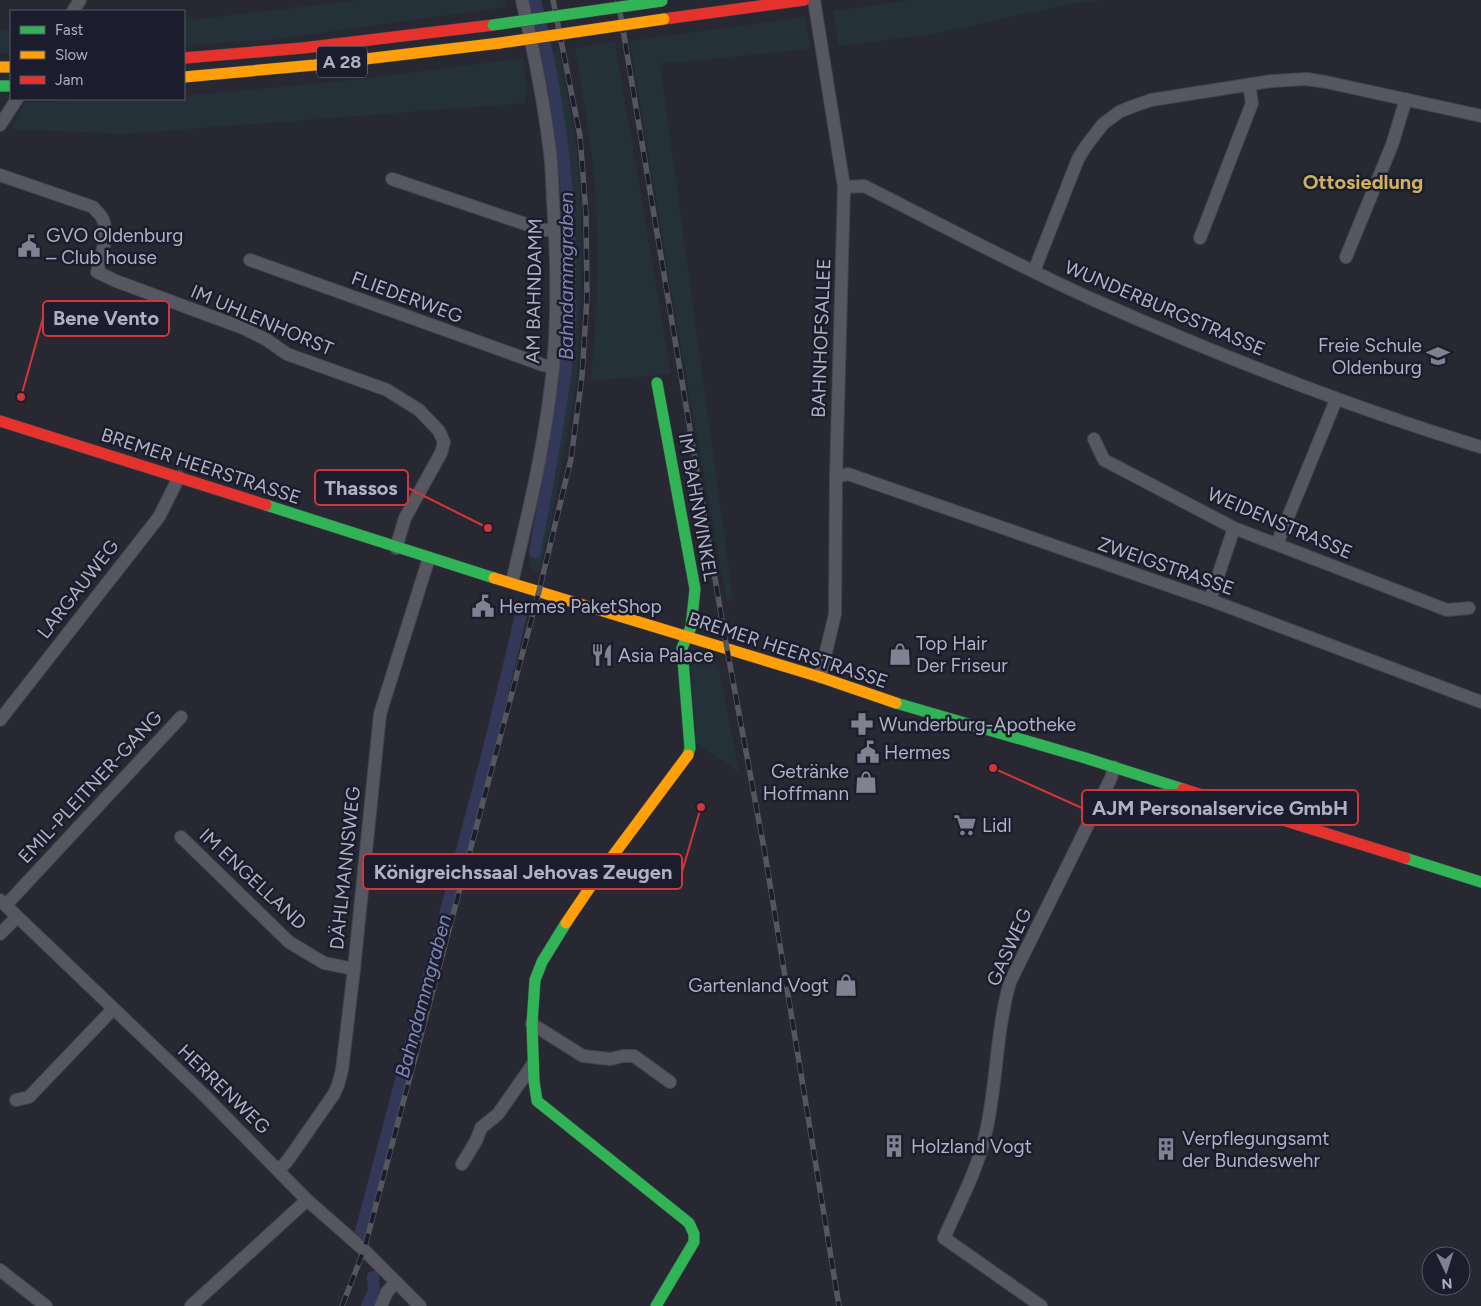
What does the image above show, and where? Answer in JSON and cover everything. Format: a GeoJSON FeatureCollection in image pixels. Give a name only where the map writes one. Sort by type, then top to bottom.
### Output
{"type":"FeatureCollection","features":[{"type":"Feature","properties":{"kind":"main road","name":"A 28"},"geometry":{"type":"LineString","coordinates":[[185,58],[303,48],[493,25],[666,0]]}},
{"type":"Feature","properties":{"kind":"main road","name":"A 28"},"geometry":{"type":"LineString","coordinates":[[185,77],[315,65],[500,43],[804,0]]}},
{"type":"Feature","properties":{"kind":"main road","name":"IM BAHNWINKEL"},"geometry":{"type":"LineString","coordinates":[[656,1306],[694,1242],[695,1236],[693,1231],[689,1223],[537,1101],[533,1064],[532,1024],[536,980],[542,962],[597,877],[688,755],[690,748],[682,648],[691,627],[695,589],[657,383]]}},
{"type":"Feature","properties":{"kind":"main road","name":"BREMER HEERSTRASSE"},"geometry":{"type":"LineString","coordinates":[[0,421],[396,548],[820,677],[884,699],[1114,767],[1481,882]]}},
{"type":"Feature","properties":{"kind":"street","name":"AM BAHNDAMM"},"geometry":{"type":"LineString","coordinates":[[512,582],[540,458],[553,367],[556,290],[555,230],[550,147],[522,0]]}},
{"type":"Feature","properties":{"kind":"street","name":"BAHNHOFSALLEE"},"geometry":{"type":"LineString","coordinates":[[814,0],[844,187],[834,614],[820,677]]}},
{"type":"Feature","properties":{"kind":"street"},"geometry":{"type":"LineString","coordinates":[[1034,271],[1078,159],[1103,124],[1131,106],[1151,100],[1272,81],[1306,79],[1481,116]]}},
{"type":"Feature","properties":{"kind":"street"},"geometry":{"type":"LineString","coordinates":[[1200,238],[1252,103],[1249,85]]}},
{"type":"Feature","properties":{"kind":"street"},"geometry":{"type":"LineString","coordinates":[[0,125],[16,100]]}},
{"type":"Feature","properties":{"kind":"street"},"geometry":{"type":"LineString","coordinates":[[1346,257],[1392,145],[1406,100]]}},
{"type":"Feature","properties":{"kind":"street","name":"IM UHLENHORST"},"geometry":{"type":"LineString","coordinates":[[0,175],[93,207],[102,218],[105,231],[97,272],[116,281],[243,328],[287,354],[388,390],[419,410],[439,431],[444,442],[441,454],[405,518],[396,548]]}},
{"type":"Feature","properties":{"kind":"street"},"geometry":{"type":"LineString","coordinates":[[392,179],[543,230],[555,230]]}},
{"type":"Feature","properties":{"kind":"street","name":"WUNDERBURGSTRASSE"},"geometry":{"type":"LineString","coordinates":[[844,187],[864,186],[1093,299],[1214,351],[1336,400],[1481,447]]}},
{"type":"Feature","properties":{"kind":"street","name":"FLIEDERWEG"},"geometry":{"type":"LineString","coordinates":[[250,260],[553,367]]}},
{"type":"Feature","properties":{"kind":"street"},"geometry":{"type":"LineString","coordinates":[[1277,544],[1336,400]]}},
{"type":"Feature","properties":{"kind":"street","name":"WEIDENSTRASSE"},"geometry":{"type":"LineString","coordinates":[[1094,439],[1104,460],[1234,528],[1447,610],[1469,608]]}},
{"type":"Feature","properties":{"kind":"street","name":"ZWEIGSTRASSE"},"geometry":{"type":"LineString","coordinates":[[836,477],[849,475],[1210,600],[1481,702]]}},
{"type":"Feature","properties":{"kind":"street","name":"LARGAUWEG"},"geometry":{"type":"LineString","coordinates":[[0,720],[159,517],[179,477]]}},
{"type":"Feature","properties":{"kind":"street"},"geometry":{"type":"LineString","coordinates":[[1210,600],[1234,528]]}},
{"type":"Feature","properties":{"kind":"street","name":"DÄHLMANNSWEG"},"geometry":{"type":"LineString","coordinates":[[279,1170],[293,1153],[338,1085],[342,1070],[380,714],[429,558]]}},
{"type":"Feature","properties":{"kind":"street","name":"EMIL-PLEITNER-GANG"},"geometry":{"type":"LineString","coordinates":[[3,903],[181,717]]}},
{"type":"Feature","properties":{"kind":"street","name":"GASWEG"},"geometry":{"type":"LineString","coordinates":[[1041,1306],[944,1238],[979,1158],[986,1132],[1003,1007],[1010,982],[1111,778],[1114,767]]}},
{"type":"Feature","properties":{"kind":"street","name":"IM ENGELLAND"},"geometry":{"type":"LineString","coordinates":[[181,837],[290,942],[324,963],[354,969]]}},
{"type":"Feature","properties":{"kind":"street","name":"HERRENWEG"},"geometry":{"type":"LineString","coordinates":[[3,903],[205,1096],[307,1200],[364,1250],[420,1306]]}},
{"type":"Feature","properties":{"kind":"street"},"geometry":{"type":"LineString","coordinates":[[0,934],[17,917]]}},
{"type":"Feature","properties":{"kind":"street"},"geometry":{"type":"LineString","coordinates":[[16,1100],[29,1097],[113,1009]]}},
{"type":"Feature","properties":{"kind":"street"},"geometry":{"type":"LineString","coordinates":[[532,1024],[583,1056],[610,1059],[634,1056],[670,1082]]}},
{"type":"Feature","properties":{"kind":"street"},"geometry":{"type":"LineString","coordinates":[[462,1164],[476,1141],[481,1128],[498,1114],[533,1064]]}},
{"type":"Feature","properties":{"kind":"street"},"geometry":{"type":"LineString","coordinates":[[191,1306],[307,1200]]}},
{"type":"Feature","properties":{"kind":"street"},"geometry":{"type":"LineString","coordinates":[[0,1270],[46,1306]]}},
{"type":"Feature","properties":{"kind":"street"},"geometry":{"type":"LineString","coordinates":[[381,1306],[387,1292],[396,1282]]}},
{"type":"Feature","properties":{"kind":"shaded area"},"geometry":{"type":"Polygon","coordinates":[[[357,0],[505,0],[506,7],[270,40],[185,45],[185,21],[357,0]]]}},
{"type":"Feature","properties":{"kind":"shaded area"},"geometry":{"type":"Polygon","coordinates":[[[912,0],[1102,0],[1069,4],[934,34],[838,46],[833,11],[912,0]]]}},
{"type":"Feature","properties":{"kind":"shaded area"},"geometry":{"type":"Polygon","coordinates":[[[805,17],[811,49],[660,64],[733,600],[727,601],[673,303],[630,41],[805,17]]]}},
{"type":"Feature","properties":{"kind":"shaded area"},"geometry":{"type":"Polygon","coordinates":[[[0,30],[10,31],[10,53],[0,53],[0,30]]]}},
{"type":"Feature","properties":{"kind":"shaded area"},"geometry":{"type":"Polygon","coordinates":[[[615,42],[671,374],[591,381],[597,286],[595,183],[575,48],[615,42]]]}},
{"type":"Feature","properties":{"kind":"shaded area"},"geometry":{"type":"Polygon","coordinates":[[[559,50],[576,143],[581,203],[581,289],[577,379],[551,522],[539,573],[528,566],[552,422],[562,287],[561,218],[557,162],[541,53],[559,50]]]}},
{"type":"Feature","properties":{"kind":"shaded area"},"geometry":{"type":"Polygon","coordinates":[[[523,58],[527,89],[525,95],[526,103],[123,134],[11,129],[25,103],[98,100],[185,100],[185,96],[353,80],[523,58]]]}},
{"type":"Feature","properties":{"kind":"shaded area"},"geometry":{"type":"Polygon","coordinates":[[[690,656],[719,667],[739,772],[696,744],[690,656]]]}},
{"type":"Feature","properties":{"kind":"waterway","name":"Bahndammgraben"},"geometry":{"type":"LineString","coordinates":[[535,0],[556,100],[565,168],[568,202],[570,327],[564,384],[535,552]]}},
{"type":"Feature","properties":{"kind":"waterway","name":"Bahndammgraben"},"geometry":{"type":"LineString","coordinates":[[360,1235],[488,752],[522,611]]}},
{"type":"Feature","properties":{"kind":"waterway","name":"Bahndammgraben"},"geometry":{"type":"LineString","coordinates":[[367,1306],[374,1291],[373,1277]]}},
{"type":"Feature","properties":{"kind":"railway"},"geometry":{"type":"LineString","coordinates":[[342,1306],[364,1250],[539,591],[571,459],[582,376],[587,298],[586,215],[580,136],[553,0]]}},
{"type":"Feature","properties":{"kind":"railway"},"geometry":{"type":"LineString","coordinates":[[618,0],[725,638],[765,854],[839,1306]]}},
{"type":"Feature","properties":{"kind":"traffic: fast"},"geometry":{"type":"LineString","coordinates":[[493,25],[662,1]]}},
{"type":"Feature","properties":{"kind":"traffic: fast"},"geometry":{"type":"LineString","coordinates":[[0,86],[10,86]]}},
{"type":"Feature","properties":{"kind":"traffic: fast"},"geometry":{"type":"LineString","coordinates":[[657,383],[695,589],[691,627],[682,648],[690,748],[688,755]]}},
{"type":"Feature","properties":{"kind":"traffic: fast"},"geometry":{"type":"LineString","coordinates":[[266,505],[494,578]]}},
{"type":"Feature","properties":{"kind":"traffic: fast"},"geometry":{"type":"LineString","coordinates":[[896,703],[1082,757],[1183,789]]}},
{"type":"Feature","properties":{"kind":"traffic: fast"},"geometry":{"type":"LineString","coordinates":[[1405,858],[1481,882]]}},
{"type":"Feature","properties":{"kind":"traffic: fast"},"geometry":{"type":"LineString","coordinates":[[566,923],[542,962],[535,980],[532,1024],[534,1081],[537,1101],[689,1223],[694,1234],[694,1242],[656,1306]]}},
{"type":"Feature","properties":{"kind":"traffic: slow"},"geometry":{"type":"LineString","coordinates":[[500,43],[664,19]]}},
{"type":"Feature","properties":{"kind":"traffic: slow"},"geometry":{"type":"LineString","coordinates":[[185,77],[315,65],[500,43]]}},
{"type":"Feature","properties":{"kind":"traffic: slow"},"geometry":{"type":"LineString","coordinates":[[0,67],[10,67]]}},
{"type":"Feature","properties":{"kind":"traffic: slow"},"geometry":{"type":"LineString","coordinates":[[494,578],[820,677],[896,703]]}},
{"type":"Feature","properties":{"kind":"traffic: slow"},"geometry":{"type":"LineString","coordinates":[[566,923],[597,877],[688,755]]}},
{"type":"Feature","properties":{"kind":"traffic: jam"},"geometry":{"type":"LineString","coordinates":[[664,19],[804,0]]}},
{"type":"Feature","properties":{"kind":"traffic: jam"},"geometry":{"type":"LineString","coordinates":[[185,58],[303,48],[493,25]]}},
{"type":"Feature","properties":{"kind":"traffic: jam"},"geometry":{"type":"LineString","coordinates":[[0,421],[266,505]]}},
{"type":"Feature","properties":{"kind":"traffic: jam"},"geometry":{"type":"LineString","coordinates":[[1183,789],[1405,858]]}},
{"type":"Feature","properties":{"kind":"place","name":"GVO Oldenburg – Club house"},"geometry":{"type":"Point","coordinates":[29,246]}},
{"type":"Feature","properties":{"kind":"place","name":"Freie Schule Oldenburg"},"geometry":{"type":"Point","coordinates":[1438,356]}},
{"type":"Feature","properties":{"kind":"place","name":"Bene Vento"},"geometry":{"type":"Point","coordinates":[21,397]}},
{"type":"Feature","properties":{"kind":"place","name":"Thassos"},"geometry":{"type":"Point","coordinates":[488,528]}},
{"type":"Feature","properties":{"kind":"place","name":"Hermes PaketShop"},"geometry":{"type":"Point","coordinates":[483,606]}},
{"type":"Feature","properties":{"kind":"place","name":"Top Hair Der Friseur"},"geometry":{"type":"Point","coordinates":[900,654]}},
{"type":"Feature","properties":{"kind":"place","name":"Asia Palace"},"geometry":{"type":"Point","coordinates":[602,655]}},
{"type":"Feature","properties":{"kind":"place","name":"Wunderburg-Apotheke"},"geometry":{"type":"Point","coordinates":[862,724]}},
{"type":"Feature","properties":{"kind":"place","name":"Hermes"},"geometry":{"type":"Point","coordinates":[868,752]}},
{"type":"Feature","properties":{"kind":"place","name":"AJM Personalservice GmbH"},"geometry":{"type":"Point","coordinates":[993,768]}},
{"type":"Feature","properties":{"kind":"place","name":"Getränke Hoffmann"},"geometry":{"type":"Point","coordinates":[866,782]}},
{"type":"Feature","properties":{"kind":"place","name":"Königreichssaal Jehovas Zeugen"},"geometry":{"type":"Point","coordinates":[701,807]}},
{"type":"Feature","properties":{"kind":"place","name":"Lidl"},"geometry":{"type":"Point","coordinates":[965,825]}},
{"type":"Feature","properties":{"kind":"place","name":"Gartenland Vogt"},"geometry":{"type":"Point","coordinates":[846,985]}},
{"type":"Feature","properties":{"kind":"place","name":"Holzland Vogt"},"geometry":{"type":"Point","coordinates":[894,1146]}},
{"type":"Feature","properties":{"kind":"place","name":"Verpflegungsamt der Bundeswehr"},"geometry":{"type":"Point","coordinates":[1166,1149]}},
{"type":"Feature","properties":{"kind":"district","name":"Ottosiedlung"},"geometry":{"type":"Point","coordinates":[1363,182]}}]}
